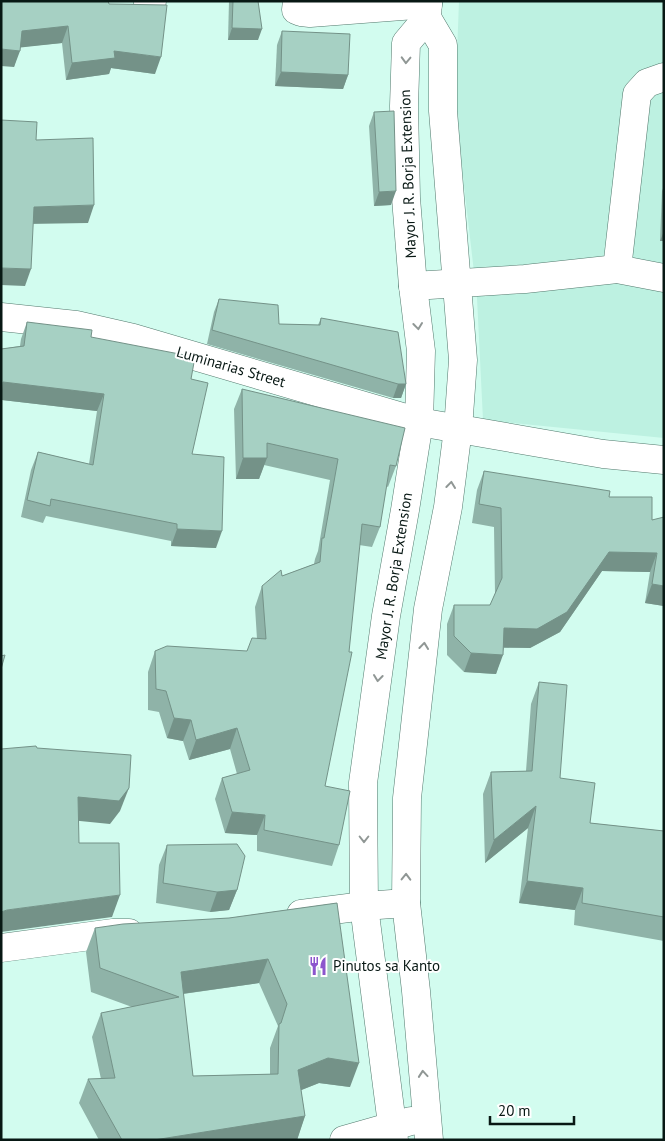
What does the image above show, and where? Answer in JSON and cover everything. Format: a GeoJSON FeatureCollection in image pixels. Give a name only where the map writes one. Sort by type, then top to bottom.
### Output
{"type":"FeatureCollection","features":[{"type":"Feature","properties":{"kind":"main road"},"geometry":{"type":"LineString","coordinates":[[297,1],[296,10],[302,12],[428,8],[443,45],[443,111],[463,360],[458,429],[448,507],[428,609],[407,798],[406,904],[428,1128],[344,1140]]}},
{"type":"Feature","properties":{"kind":"main road","name":"Mayor J. R. Borja Extension"},"geometry":{"type":"LineString","coordinates":[[393,1132],[364,906],[364,783],[386,616],[419,422],[421,351],[413,286],[406,198],[404,106],[406,43],[428,8]]}},
{"type":"Feature","properties":{"kind":"main road"},"geometry":{"type":"LineString","coordinates":[[616,269],[637,94],[647,83],[664,77]]}},
{"type":"Feature","properties":{"kind":"main road"},"geometry":{"type":"LineString","coordinates":[[413,286],[525,279],[616,269],[664,278]]}},
{"type":"Feature","properties":{"kind":"main road","name":"Luminarias Street"},"geometry":{"type":"LineString","coordinates":[[1,317],[76,325],[133,338],[419,422],[603,454],[664,460]]}},
{"type":"Feature","properties":{"kind":"main road"},"geometry":{"type":"LineString","coordinates":[[275,918],[364,906],[406,904]]}},
{"type":"Feature","properties":{"kind":"main road"},"geometry":{"type":"LineString","coordinates":[[1,948],[113,934],[151,932]]}},
{"type":"Feature","properties":{"kind":"shaded area"},"geometry":{"type":"Polygon","coordinates":[[[459,1],[664,1],[664,438],[483,420],[477,298],[455,108],[459,1]]]}},
{"type":"Feature","properties":{"kind":"building"},"geometry":{"type":"Polygon","coordinates":[[[1,1],[108,1],[109,4],[167,5],[161,57],[114,51],[115,58],[72,63],[68,26],[22,31],[20,51],[1,49],[1,1]]]}},
{"type":"Feature","properties":{"kind":"building"},"geometry":{"type":"Polygon","coordinates":[[[233,1],[258,1],[262,29],[232,28],[233,1]]]}},
{"type":"Feature","properties":{"kind":"building"},"geometry":{"type":"Polygon","coordinates":[[[282,31],[350,34],[348,75],[281,72],[282,31]]]}},
{"type":"Feature","properties":{"kind":"building"},"geometry":{"type":"Polygon","coordinates":[[[394,111],[396,191],[379,192],[374,112],[394,111]]]}},
{"type":"Feature","properties":{"kind":"building"},"geometry":{"type":"Polygon","coordinates":[[[1,120],[37,122],[36,140],[93,138],[94,205],[34,207],[31,269],[1,268],[1,120]]]}},
{"type":"Feature","properties":{"kind":"building"},"geometry":{"type":"Polygon","coordinates":[[[219,299],[278,305],[279,324],[320,325],[321,318],[398,332],[406,384],[398,384],[212,330],[219,299]]]}},
{"type":"Feature","properties":{"kind":"building"},"geometry":{"type":"Polygon","coordinates":[[[27,322],[92,330],[91,337],[195,357],[191,379],[208,383],[192,454],[224,457],[222,531],[177,529],[177,524],[51,499],[50,506],[27,500],[38,452],[93,465],[104,394],[3,382],[1,400],[1,349],[24,346],[27,322]]]}},
{"type":"Feature","properties":{"kind":"building"},"geometry":{"type":"Polygon","coordinates":[[[242,389],[405,428],[396,466],[390,465],[380,527],[362,524],[349,652],[352,652],[325,786],[350,791],[339,845],[264,830],[265,815],[232,812],[222,778],[250,770],[237,728],[196,740],[191,720],[174,718],[166,691],[156,689],[155,651],[167,646],[247,651],[252,638],[266,639],[262,586],[281,570],[282,576],[320,562],[322,538],[324,538],[338,459],[267,443],[267,458],[243,458],[242,389]]]}},
{"type":"Feature","properties":{"kind":"building"},"geometry":{"type":"Polygon","coordinates":[[[484,471],[610,491],[609,497],[652,497],[652,520],[664,517],[664,586],[652,584],[657,553],[609,552],[567,612],[537,629],[504,628],[503,655],[471,653],[454,636],[454,605],[490,605],[502,578],[501,508],[479,504],[484,471]]]}},
{"type":"Feature","properties":{"kind":"building"},"geometry":{"type":"Polygon","coordinates":[[[5,655],[1,669],[1,656],[5,655]]]}},
{"type":"Feature","properties":{"kind":"building"},"geometry":{"type":"Polygon","coordinates":[[[539,682],[567,685],[560,778],[595,783],[590,823],[664,831],[664,917],[582,903],[583,888],[527,881],[536,806],[494,840],[491,772],[532,771],[539,682]]]}},
{"type":"Feature","properties":{"kind":"building"},"geometry":{"type":"Polygon","coordinates":[[[36,746],[37,748],[131,755],[129,788],[119,801],[78,797],[79,843],[119,843],[120,895],[1,912],[1,749],[36,746]]]}},
{"type":"Feature","properties":{"kind":"building"},"geometry":{"type":"Polygon","coordinates":[[[237,844],[245,856],[237,890],[217,892],[163,883],[167,845],[237,844]]]}},
{"type":"Feature","properties":{"kind":"building"},"geometry":{"type":"Polygon","coordinates":[[[337,903],[359,1063],[328,1058],[298,1070],[305,1116],[154,1140],[122,1140],[88,1079],[115,1078],[101,1013],[179,997],[100,968],[95,928],[123,924],[229,918],[337,903]],[[268,959],[181,972],[193,1076],[278,1074],[279,1024],[287,1004],[268,959]]]}},
{"type":"Feature","properties":{"kind":"place","name":"Pinutos sa Kanto"},"geometry":{"type":"Point","coordinates":[318,966]}}]}
